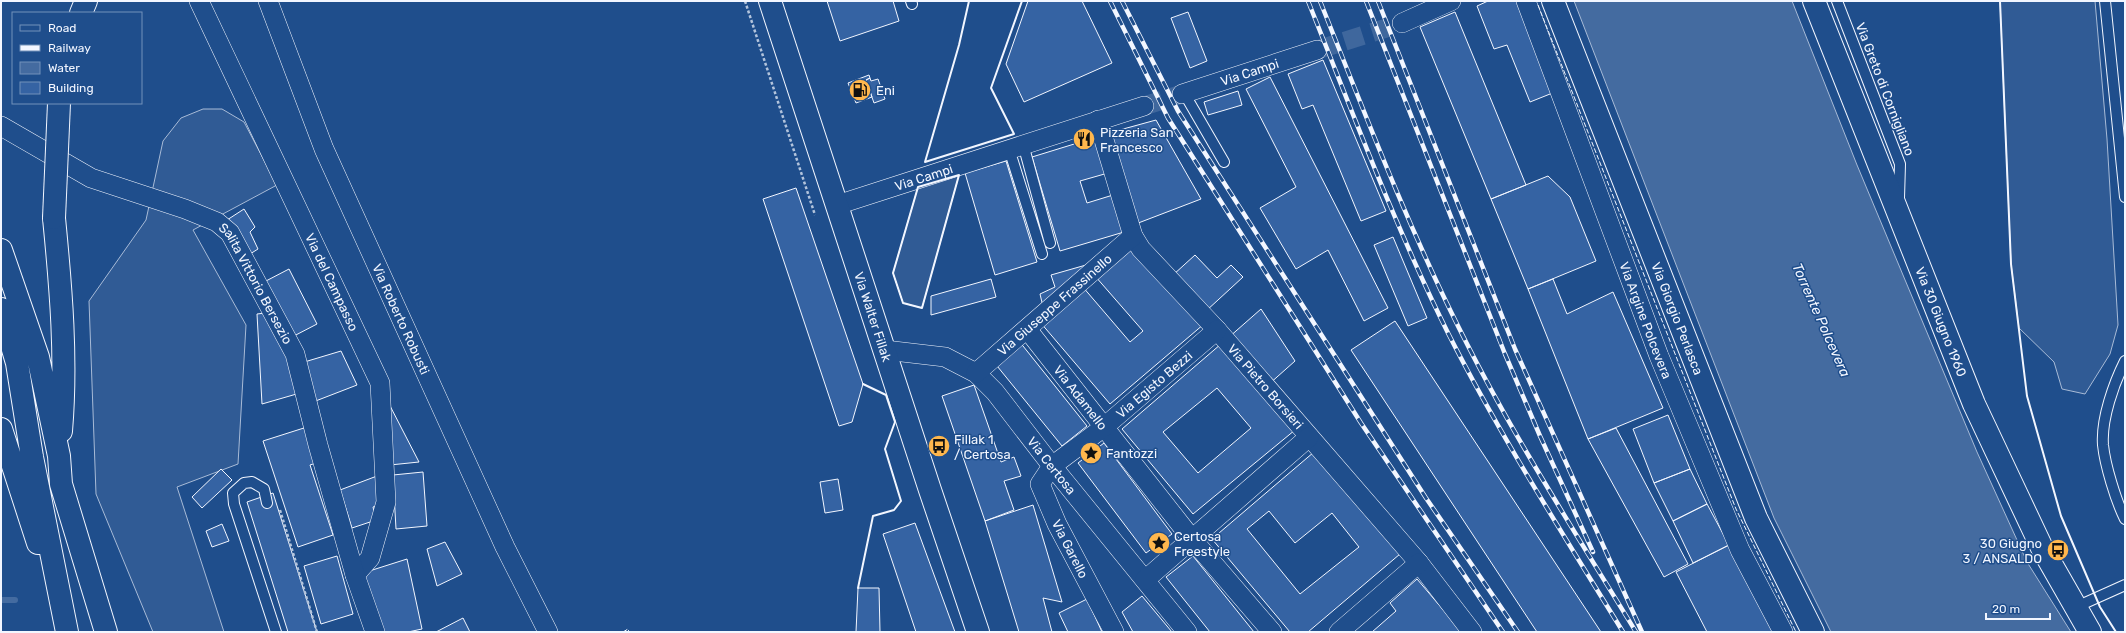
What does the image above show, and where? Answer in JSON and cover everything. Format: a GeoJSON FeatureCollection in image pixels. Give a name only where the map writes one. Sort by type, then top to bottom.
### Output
{"type":"FeatureCollection","features":[{"type":"Feature","properties":{"kind":"main road"},"geometry":{"type":"LineString","coordinates":[[81,12],[86,1]]}},
{"type":"Feature","properties":{"kind":"main road","name":"Via Walter Fillak"},"geometry":{"type":"LineString","coordinates":[[770,1],[978,632]]}},
{"type":"Feature","properties":{"kind":"main road","name":"Via Giorgio Perlasca"},"geometry":{"type":"LineString","coordinates":[[1553,1],[1756,518],[1813,632]]}},
{"type":"Feature","properties":{"kind":"main road","name":"Via 30 Giugno 1960"},"geometry":{"type":"LineString","coordinates":[[1814,1],[1974,404],[2042,548],[2090,632]]}},
{"type":"Feature","properties":{"kind":"main road"},"geometry":{"type":"LineString","coordinates":[[59,104],[54,218],[62,307],[63,404],[59,456]]}},
{"type":"Feature","properties":{"kind":"main road"},"geometry":{"type":"LineString","coordinates":[[1,250],[38,357],[59,456],[61,484],[106,632]]}},
{"type":"Feature","properties":{"kind":"main road"},"geometry":{"type":"LineString","coordinates":[[1,309],[18,363],[32,457],[67,632]]}},
{"type":"Feature","properties":{"kind":"main road"},"geometry":{"type":"LineString","coordinates":[[1,430],[67,632]]}},
{"type":"Feature","properties":{"kind":"street","name":"Via del Campasso"},"geometry":{"type":"LineString","coordinates":[[199,1],[380,383],[386,502],[370,558],[355,575]]}},
{"type":"Feature","properties":{"kind":"street","name":"Via Roberto Robusti"},"geometry":{"type":"LineString","coordinates":[[268,1],[324,149],[505,547],[548,632]]}},
{"type":"Feature","properties":{"kind":"street"},"geometry":{"type":"LineString","coordinates":[[1402,23],[1451,1]]}},
{"type":"Feature","properties":{"kind":"street","name":"Via Argine Polcevera"},"geometry":{"type":"LineString","coordinates":[[1526,1],[1659,356],[1740,550],[1783,632]]}},
{"type":"Feature","properties":{"kind":"street","name":"Via Campi"},"geometry":{"type":"LineString","coordinates":[[1183,93],[1317,50]]}},
{"type":"Feature","properties":{"kind":"street","name":"Via Campi"},"geometry":{"type":"LineString","coordinates":[[837,205],[1144,106]]}},
{"type":"Feature","properties":{"kind":"street","name":"Via Pietro Borsieri"},"geometry":{"type":"LineString","coordinates":[[1098,120],[1133,236],[1141,249],[1217,330],[1419,563],[1472,632]]}},
{"type":"Feature","properties":{"kind":"street","name":"Salita Vittorio Bersezio"},"geometry":{"type":"LineString","coordinates":[[1,126],[91,178],[185,209],[218,222],[230,233],[295,354],[318,445],[355,575],[375,632]]}},
{"type":"Feature","properties":{"kind":"street","name":"Via Giuseppe Frassinello"},"geometry":{"type":"LineString","coordinates":[[976,373],[1133,236]]}},
{"type":"Feature","properties":{"kind":"street","name":"Via Adamello"},"geometry":{"type":"LineString","coordinates":[[1027,329],[1192,539],[1272,632]]}},
{"type":"Feature","properties":{"kind":"street","name":"Via Egisto Bezzi"},"geometry":{"type":"LineString","coordinates":[[1052,466],[1104,427],[1217,330]]}},
{"type":"Feature","properties":{"kind":"street","name":"Via Certosa"},"geometry":{"type":"LineString","coordinates":[[885,350],[945,357],[976,373],[995,392],[1052,466],[1187,632]]}},
{"type":"Feature","properties":{"kind":"street"},"geometry":{"type":"LineString","coordinates":[[1145,580],[1309,437]]}},
{"type":"Feature","properties":{"kind":"street","name":"Via Garello"},"geometry":{"type":"LineString","coordinates":[[1052,466],[1040,484],[1057,524],[1114,632]]}},
{"type":"Feature","properties":{"kind":"street"},"geometry":{"type":"LineString","coordinates":[[1339,632],[1419,563]]}},
{"type":"Feature","properties":{"kind":"lane","name":"Via Greto di Cornigliano"},"geometry":{"type":"LineString","coordinates":[[1837,1],[1900,164],[1898,212]]}},
{"type":"Feature","properties":{"kind":"lane"},"geometry":{"type":"LineString","coordinates":[[2105,1],[2125,197]]}},
{"type":"Feature","properties":{"kind":"lane"},"geometry":{"type":"LineString","coordinates":[[1183,93],[1224,162]]}},
{"type":"Feature","properties":{"kind":"lane"},"geometry":{"type":"LineString","coordinates":[[1016,147],[1050,243]]}},
{"type":"Feature","properties":{"kind":"lane"},"geometry":{"type":"LineString","coordinates":[[1016,147],[1042,254]]}},
{"type":"Feature","properties":{"kind":"lane"},"geometry":{"type":"LineString","coordinates":[[2125,361],[2118,375],[2107,410],[2103,444],[2117,502],[2125,519]]}},
{"type":"Feature","properties":{"kind":"lane"},"geometry":{"type":"LineString","coordinates":[[267,503],[264,489],[252,482],[244,483],[233,493],[234,504],[276,632]]}},
{"type":"Feature","properties":{"kind":"lane"},"geometry":{"type":"LineString","coordinates":[[2076,607],[2125,585]]}},
{"type":"Feature","properties":{"kind":"path"},"geometry":{"type":"LineString","coordinates":[[278,504],[317,632]]}},
{"type":"Feature","properties":{"kind":"shaded area"},"geometry":{"type":"Polygon","coordinates":[[[2000,1],[2095,1],[2107,139],[2118,325],[2110,354],[2085,394],[2062,389],[2054,362],[2019,328],[2011,264],[2000,1]]]}},
{"type":"Feature","properties":{"kind":"shaded area"},"geometry":{"type":"Polygon","coordinates":[[[203,109],[222,109],[244,122],[277,185],[193,230],[246,325],[238,464],[177,487],[224,632],[153,632],[96,494],[89,301],[146,220],[163,141],[181,118],[203,109]]]}},
{"type":"Feature","properties":{"kind":"shaded area"},"geometry":{"type":"Polygon","coordinates":[[[959,175],[922,308],[903,303],[893,273],[918,187],[959,175]]]}},
{"type":"Feature","properties":{"kind":"water","name":"Torrente Polcevera"},"geometry":{"type":"Polygon","coordinates":[[[1574,1],[1792,1],[1857,165],[1977,452],[2027,562],[2071,632],[1831,632],[1774,518],[1574,1]]]}},
{"type":"Feature","properties":{"kind":"building"},"geometry":{"type":"Polygon","coordinates":[[[827,1],[893,1],[899,21],[840,41],[827,1]]]}},
{"type":"Feature","properties":{"kind":"building"},"geometry":{"type":"Polygon","coordinates":[[[1028,1],[1082,1],[1112,63],[1024,102],[1006,64],[1028,1]]]}},
{"type":"Feature","properties":{"kind":"building"},"geometry":{"type":"Polygon","coordinates":[[[1488,1],[1518,1],[1555,92],[1530,102],[1507,45],[1494,49],[1477,6],[1488,1]]]}},
{"type":"Feature","properties":{"kind":"building"},"geometry":{"type":"Polygon","coordinates":[[[1188,12],[1207,61],[1190,68],[1171,18],[1188,12]]]}},
{"type":"Feature","properties":{"kind":"building"},"geometry":{"type":"Polygon","coordinates":[[[1455,12],[1526,185],[1491,199],[1420,27],[1455,12]]]}},
{"type":"Feature","properties":{"kind":"building"},"geometry":{"type":"Polygon","coordinates":[[[1323,60],[1386,211],[1361,221],[1313,105],[1302,109],[1288,74],[1323,60]]]}},
{"type":"Feature","properties":{"kind":"building","name":"Eni"},"geometry":{"type":"Polygon","coordinates":[[[869,75],[870,78],[866,80],[872,97],[856,103],[848,83],[869,75]]]}},
{"type":"Feature","properties":{"kind":"building"},"geometry":{"type":"Polygon","coordinates":[[[1270,77],[1388,308],[1364,321],[1328,250],[1296,269],[1260,208],[1296,187],[1246,89],[1270,77]]]}},
{"type":"Feature","properties":{"kind":"building"},"geometry":{"type":"Polygon","coordinates":[[[870,78],[871,81],[878,79],[885,99],[874,103],[866,80],[870,78]]]}},
{"type":"Feature","properties":{"kind":"building"},"geometry":{"type":"Polygon","coordinates":[[[1238,91],[1242,105],[1208,115],[1204,102],[1238,91]]]}},
{"type":"Feature","properties":{"kind":"building"},"geometry":{"type":"Polygon","coordinates":[[[1156,120],[1201,199],[1133,225],[1105,134],[1156,120]]]}},
{"type":"Feature","properties":{"kind":"building"},"geometry":{"type":"Polygon","coordinates":[[[1097,137],[1108,173],[1080,181],[1087,203],[1113,195],[1124,232],[1060,251],[1032,157],[1097,137]]]}},
{"type":"Feature","properties":{"kind":"building"},"geometry":{"type":"Polygon","coordinates":[[[1006,161],[1037,262],[995,275],[965,173],[1006,161]]]}},
{"type":"Feature","properties":{"kind":"building"},"geometry":{"type":"Polygon","coordinates":[[[1548,176],[1570,197],[1596,261],[1528,289],[1491,199],[1548,176]]]}},
{"type":"Feature","properties":{"kind":"building"},"geometry":{"type":"Polygon","coordinates":[[[796,188],[863,384],[852,422],[839,426],[763,199],[796,188]]]}},
{"type":"Feature","properties":{"kind":"building"},"geometry":{"type":"Polygon","coordinates":[[[244,209],[255,227],[250,232],[258,249],[250,254],[227,220],[244,209]]]}},
{"type":"Feature","properties":{"kind":"building"},"geometry":{"type":"Polygon","coordinates":[[[1393,237],[1427,318],[1408,326],[1374,245],[1393,237]]]}},
{"type":"Feature","properties":{"kind":"building"},"geometry":{"type":"Polygon","coordinates":[[[1134,242],[1204,324],[1110,404],[1040,322],[1082,286],[1130,342],[1143,331],[1095,276],[1134,242]]]}},
{"type":"Feature","properties":{"kind":"building"},"geometry":{"type":"Polygon","coordinates":[[[1195,255],[1217,278],[1231,265],[1243,277],[1206,311],[1173,275],[1195,255]]]}},
{"type":"Feature","properties":{"kind":"building"},"geometry":{"type":"Polygon","coordinates":[[[1086,265],[1044,311],[1040,294],[1055,287],[1051,275],[1086,265]]]}},
{"type":"Feature","properties":{"kind":"building"},"geometry":{"type":"Polygon","coordinates":[[[289,269],[317,324],[292,337],[264,282],[289,269]]]}},
{"type":"Feature","properties":{"kind":"building"},"geometry":{"type":"Polygon","coordinates":[[[991,279],[996,297],[931,315],[931,296],[991,279]]]}},
{"type":"Feature","properties":{"kind":"building"},"geometry":{"type":"Polygon","coordinates":[[[1553,279],[1567,314],[1613,292],[1663,408],[1588,439],[1528,289],[1553,279]]]}},
{"type":"Feature","properties":{"kind":"building"},"geometry":{"type":"Polygon","coordinates":[[[1261,309],[1295,361],[1268,385],[1228,338],[1261,309]]]}},
{"type":"Feature","properties":{"kind":"building"},"geometry":{"type":"Polygon","coordinates":[[[265,313],[275,324],[300,393],[262,404],[257,314],[265,313]]]}},
{"type":"Feature","properties":{"kind":"building"},"geometry":{"type":"Polygon","coordinates":[[[1395,321],[1601,632],[1537,632],[1351,350],[1395,321]]]}},
{"type":"Feature","properties":{"kind":"building"},"geometry":{"type":"Polygon","coordinates":[[[1019,341],[1087,426],[1062,446],[993,361],[1019,341]]]}},
{"type":"Feature","properties":{"kind":"building"},"geometry":{"type":"Polygon","coordinates":[[[1221,344],[1295,430],[1193,514],[1122,429],[1221,344]],[[1217,388],[1163,432],[1198,473],[1251,428],[1217,388]]]}},
{"type":"Feature","properties":{"kind":"building"},"geometry":{"type":"Polygon","coordinates":[[[341,351],[357,385],[313,402],[301,363],[341,351]]]}},
{"type":"Feature","properties":{"kind":"building"},"geometry":{"type":"Polygon","coordinates":[[[974,385],[1001,462],[1014,457],[1021,476],[1004,481],[1014,510],[985,521],[942,396],[974,385]]]}},
{"type":"Feature","properties":{"kind":"building"},"geometry":{"type":"Polygon","coordinates":[[[387,400],[419,462],[390,465],[387,400]]]}},
{"type":"Feature","properties":{"kind":"building"},"geometry":{"type":"Polygon","coordinates":[[[1668,415],[1690,469],[1654,483],[1633,429],[1668,415]]]}},
{"type":"Feature","properties":{"kind":"building"},"geometry":{"type":"Polygon","coordinates":[[[307,427],[319,462],[310,465],[333,535],[298,547],[263,441],[307,427]]]}},
{"type":"Feature","properties":{"kind":"building"},"geometry":{"type":"Polygon","coordinates":[[[1616,428],[1688,564],[1664,577],[1588,439],[1616,428]]]}},
{"type":"Feature","properties":{"kind":"building"},"geometry":{"type":"Polygon","coordinates":[[[1104,443],[1172,534],[1146,553],[1078,463],[1104,443]]]}},
{"type":"Feature","properties":{"kind":"building"},"geometry":{"type":"Polygon","coordinates":[[[1314,452],[1400,554],[1308,632],[1290,632],[1212,539],[1314,452]],[[1269,511],[1247,529],[1300,594],[1359,547],[1332,513],[1295,543],[1269,511]]]}},
{"type":"Feature","properties":{"kind":"building"},"geometry":{"type":"Polygon","coordinates":[[[221,469],[232,480],[202,508],[192,497],[221,469]]]}},
{"type":"Feature","properties":{"kind":"building"},"geometry":{"type":"Polygon","coordinates":[[[1690,469],[1707,504],[1673,521],[1654,483],[1690,469]]]}},
{"type":"Feature","properties":{"kind":"building"},"geometry":{"type":"Polygon","coordinates":[[[423,472],[427,526],[396,529],[393,475],[423,472]]]}},
{"type":"Feature","properties":{"kind":"building"},"geometry":{"type":"Polygon","coordinates":[[[377,476],[382,504],[373,507],[376,520],[352,528],[340,490],[377,476]]]}},
{"type":"Feature","properties":{"kind":"building"},"geometry":{"type":"Polygon","coordinates":[[[838,479],[843,510],[825,513],[820,482],[838,479]]]}},
{"type":"Feature","properties":{"kind":"building"},"geometry":{"type":"Polygon","coordinates":[[[273,493],[317,632],[288,632],[247,502],[273,493]]]}},
{"type":"Feature","properties":{"kind":"building"},"geometry":{"type":"Polygon","coordinates":[[[1707,504],[1729,545],[1693,563],[1673,521],[1707,504]]]}},
{"type":"Feature","properties":{"kind":"building"},"geometry":{"type":"Polygon","coordinates":[[[1033,505],[1062,602],[1043,598],[1052,632],[1019,632],[985,521],[1033,505]]]}},
{"type":"Feature","properties":{"kind":"building"},"geometry":{"type":"Polygon","coordinates":[[[915,523],[955,632],[916,632],[883,534],[915,523]]]}},
{"type":"Feature","properties":{"kind":"building"},"geometry":{"type":"Polygon","coordinates":[[[222,524],[229,541],[212,547],[206,531],[222,524]]]}},
{"type":"Feature","properties":{"kind":"building"},"geometry":{"type":"Polygon","coordinates":[[[445,542],[462,574],[437,586],[427,549],[445,542]]]}},
{"type":"Feature","properties":{"kind":"building"},"geometry":{"type":"Polygon","coordinates":[[[1729,545],[1774,632],[1707,632],[1676,572],[1729,545]]]}},
{"type":"Feature","properties":{"kind":"building"},"geometry":{"type":"Polygon","coordinates":[[[337,556],[353,614],[321,624],[304,566],[337,556]]]}},
{"type":"Feature","properties":{"kind":"building"},"geometry":{"type":"Polygon","coordinates":[[[1193,556],[1254,632],[1210,632],[1166,577],[1193,556]]]}},
{"type":"Feature","properties":{"kind":"building"},"geometry":{"type":"Polygon","coordinates":[[[407,559],[422,629],[408,632],[383,632],[363,573],[407,559]]]}},
{"type":"Feature","properties":{"kind":"building"},"geometry":{"type":"Polygon","coordinates":[[[1417,579],[1462,632],[1372,632],[1396,611],[1390,603],[1417,579]]]}},
{"type":"Feature","properties":{"kind":"building"},"geometry":{"type":"Polygon","coordinates":[[[858,588],[879,588],[880,632],[856,632],[858,588]]]}},
{"type":"Feature","properties":{"kind":"building"},"geometry":{"type":"Polygon","coordinates":[[[1142,596],[1172,632],[1133,632],[1122,612],[1142,596]]]}},
{"type":"Feature","properties":{"kind":"building"},"geometry":{"type":"Polygon","coordinates":[[[1087,599],[1102,632],[1068,632],[1059,613],[1087,599]]]}},
{"type":"Feature","properties":{"kind":"building"},"geometry":{"type":"Polygon","coordinates":[[[463,618],[470,632],[436,632],[463,618]]]}},
{"type":"Feature","properties":{"kind":"waterway"},"geometry":{"type":"LineString","coordinates":[[1,600],[15,600]]}},
{"type":"Feature","properties":{"kind":"tunnel"},"geometry":{"type":"LineString","coordinates":[[1317,50],[1402,23]]}},
{"type":"Feature","properties":{"kind":"tunnel"},"geometry":{"type":"LineString","coordinates":[[1144,106],[1182,94]]}},
{"type":"Feature","properties":{"kind":"railway"},"geometry":{"type":"LineString","coordinates":[[1110,1],[1168,118],[1361,423],[1503,632]]}},
{"type":"Feature","properties":{"kind":"railway"},"geometry":{"type":"LineString","coordinates":[[1122,1],[1178,111],[1426,498],[1518,632]]}},
{"type":"Feature","properties":{"kind":"railway"},"geometry":{"type":"LineString","coordinates":[[1308,1],[1393,211],[1429,294],[1449,335],[1511,448],[1623,632]]}},
{"type":"Feature","properties":{"kind":"railway"},"geometry":{"type":"LineString","coordinates":[[1320,1],[1403,207],[1459,328],[1522,444],[1636,632]]}},
{"type":"Feature","properties":{"kind":"railway"},"geometry":{"type":"LineString","coordinates":[[1366,1],[1505,354],[1540,436],[1593,552]]}},
{"type":"Feature","properties":{"kind":"railway"},"geometry":{"type":"LineString","coordinates":[[1378,1],[1515,349],[1642,632]]}},
{"type":"Feature","properties":{"kind":"fence"},"geometry":{"type":"LineString","coordinates":[[1538,5],[1736,509],[1796,632]]}},
{"type":"Feature","properties":{"kind":"fence"},"geometry":{"type":"LineString","coordinates":[[623,632],[628,629],[629,632]]}},
{"type":"Feature","properties":{"kind":"wall"},"geometry":{"type":"LineString","coordinates":[[969,1],[959,45],[925,162],[1014,134],[991,88],[1022,1]]}},
{"type":"Feature","properties":{"kind":"wall"},"geometry":{"type":"LineString","coordinates":[[2000,1],[2011,264],[2027,396],[2061,516],[2100,607],[2116,632]]}},
{"type":"Feature","properties":{"kind":"wall"},"geometry":{"type":"LineString","coordinates":[[959,175],[922,308],[903,303],[893,273],[918,187],[959,175]]}},
{"type":"Feature","properties":{"kind":"wall"},"geometry":{"type":"LineString","coordinates":[[858,588],[873,516],[894,510],[901,501],[885,449],[895,422],[886,395],[863,384]]}},
{"type":"Feature","properties":{"kind":"place","name":"Eni"},"geometry":{"type":"Point","coordinates":[860,90]}},
{"type":"Feature","properties":{"kind":"place","name":"Pizzeria San Francesco"},"geometry":{"type":"Point","coordinates":[1084,139]}},
{"type":"Feature","properties":{"kind":"place","name":"Fillak 1 / Certosa"},"geometry":{"type":"Point","coordinates":[939,446]}},
{"type":"Feature","properties":{"kind":"place","name":"Fantozzi"},"geometry":{"type":"Point","coordinates":[1091,453]}},
{"type":"Feature","properties":{"kind":"place","name":"Certosa Freestyle"},"geometry":{"type":"Point","coordinates":[1159,543]}},
{"type":"Feature","properties":{"kind":"place","name":"30 Giugno 3 / ANSALDO"},"geometry":{"type":"Point","coordinates":[2058,550]}}]}
